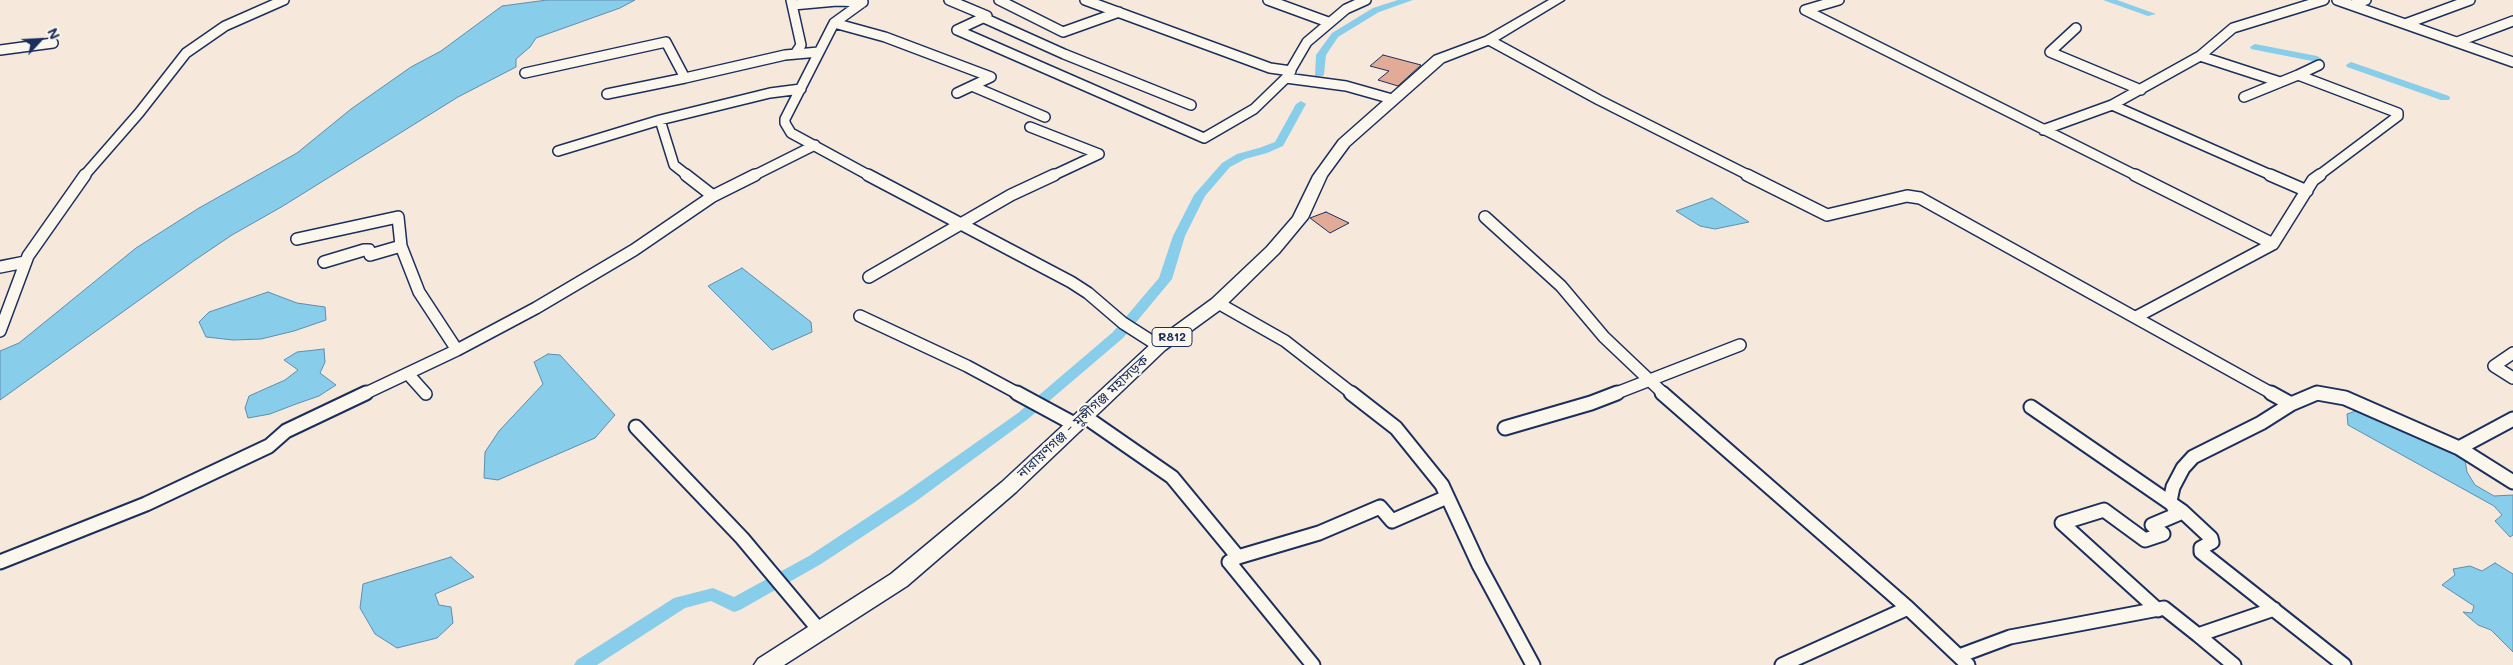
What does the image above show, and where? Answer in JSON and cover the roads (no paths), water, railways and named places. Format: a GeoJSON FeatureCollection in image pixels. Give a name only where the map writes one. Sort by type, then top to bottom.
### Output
{"type":"FeatureCollection","features":[{"type":"Feature","properties":{"kind":"main road","name":"নারায়ণগঞ্জ - মুন্সীগঞ্জ মহাসড়ক"},"geometry":{"type":"LineString","coordinates":[[766,665],[899,580],[1009,486],[1159,346],[1218,303],[1273,250],[1300,218],[1320,176],[1344,144],[1439,58],[1489,40],[1558,0]]}},
{"type":"Feature","properties":{"kind":"street"},"geometry":{"type":"LineString","coordinates":[[0,331],[25,262],[84,176],[139,113],[186,53],[225,26],[284,0]]}},
{"type":"Feature","properties":{"kind":"street"},"geometry":{"type":"LineString","coordinates":[[949,0],[988,16],[957,30],[1204,138],[1248,114],[1289,74],[1307,42],[1328,22],[1346,9],[1366,0]]}},
{"type":"Feature","properties":{"kind":"street"},"geometry":{"type":"LineString","coordinates":[[1000,0],[1063,32],[1119,12]]}},
{"type":"Feature","properties":{"kind":"street"},"geometry":{"type":"LineString","coordinates":[[1085,0],[1270,68],[1392,99]]}},
{"type":"Feature","properties":{"kind":"street"},"geometry":{"type":"LineString","coordinates":[[1268,0],[1328,22]]}},
{"type":"Feature","properties":{"kind":"street"},"geometry":{"type":"LineString","coordinates":[[1839,0],[1805,10],[2273,244]]}},
{"type":"Feature","properties":{"kind":"street"},"geometry":{"type":"LineString","coordinates":[[2043,130],[2112,105],[2141,90],[2200,56],[2233,28],[2324,0]]}},
{"type":"Feature","properties":{"kind":"street"},"geometry":{"type":"LineString","coordinates":[[2337,0],[2513,61]]}},
{"type":"Feature","properties":{"kind":"street"},"geometry":{"type":"LineString","coordinates":[[2352,5],[2366,0]]}},
{"type":"Feature","properties":{"kind":"street"},"geometry":{"type":"LineString","coordinates":[[2405,24],[2470,0]]}},
{"type":"Feature","properties":{"kind":"street"},"geometry":{"type":"LineString","coordinates":[[795,54],[801,45],[792,2],[864,2],[834,23],[818,52],[785,123],[791,132],[960,225],[1070,282],[1123,323],[1159,346]]}},
{"type":"Feature","properties":{"kind":"street"},"geometry":{"type":"LineString","coordinates":[[984,18],[1064,54],[1191,105]]}},
{"type":"Feature","properties":{"kind":"street"},"geometry":{"type":"LineString","coordinates":[[2457,42],[2513,21]]}},
{"type":"Feature","properties":{"kind":"street"},"geometry":{"type":"LineString","coordinates":[[834,23],[885,37],[991,77],[957,93]]}},
{"type":"Feature","properties":{"kind":"street"},"geometry":{"type":"LineString","coordinates":[[2076,28],[2050,52],[2141,90]]}},
{"type":"Feature","properties":{"kind":"street"},"geometry":{"type":"LineString","coordinates":[[1489,40],[1599,100],[1821,213],[1833,216],[1907,196],[1920,198],[2291,404]]}},
{"type":"Feature","properties":{"kind":"street"},"geometry":{"type":"LineString","coordinates":[[525,73],[666,42],[685,78]]}},
{"type":"Feature","properties":{"kind":"street"},"geometry":{"type":"LineString","coordinates":[[0,50],[53,43]]}},
{"type":"Feature","properties":{"kind":"street"},"geometry":{"type":"LineString","coordinates":[[607,94],[795,54],[818,52]]}},
{"type":"Feature","properties":{"kind":"street"},"geometry":{"type":"LineString","coordinates":[[2200,56],[2280,82]]}},
{"type":"Feature","properties":{"kind":"street"},"geometry":{"type":"LineString","coordinates":[[2244,97],[2319,65]]}},
{"type":"Feature","properties":{"kind":"street"},"geometry":{"type":"LineString","coordinates":[[2136,317],[2273,244],[2313,180],[2398,114],[2298,75]]}},
{"type":"Feature","properties":{"kind":"street"},"geometry":{"type":"LineString","coordinates":[[868,277],[1011,195],[1099,154],[1030,127],[1045,117],[972,86]]}},
{"type":"Feature","properties":{"kind":"street"},"geometry":{"type":"LineString","coordinates":[[558,151],[660,120],[770,93],[801,89]]}},
{"type":"Feature","properties":{"kind":"street"},"geometry":{"type":"LineString","coordinates":[[2112,105],[2307,191]]}},
{"type":"Feature","properties":{"kind":"street"},"geometry":{"type":"LineString","coordinates":[[660,120],[674,165],[713,196]]}},
{"type":"Feature","properties":{"kind":"street"},"geometry":{"type":"LineString","coordinates":[[0,562],[146,504],[268,446],[286,432],[457,350],[536,308],[634,250],[713,196],[815,145]]}},
{"type":"Feature","properties":{"kind":"street"},"geometry":{"type":"LineString","coordinates":[[298,239],[398,217],[401,246],[419,292],[457,350]]}},
{"type":"Feature","properties":{"kind":"street"},"geometry":{"type":"LineString","coordinates":[[1485,217],[1561,286],[1604,338],[1650,381],[1908,608],[1963,660],[2010,637],[2158,610],[2168,610],[2234,665]]}},
{"type":"Feature","properties":{"kind":"street"},"geometry":{"type":"LineString","coordinates":[[324,262],[364,250],[369,250],[370,255],[401,246]]}},
{"type":"Feature","properties":{"kind":"street"},"geometry":{"type":"LineString","coordinates":[[0,267],[25,262]]}},
{"type":"Feature","properties":{"kind":"street"},"geometry":{"type":"LineString","coordinates":[[1218,303],[1285,341],[1396,428],[1442,485],[1527,664]]}},
{"type":"Feature","properties":{"kind":"street"},"geometry":{"type":"LineString","coordinates":[[860,316],[1016,391],[1042,407],[1080,421],[1172,477],[1188,493],[1238,557]]}},
{"type":"Feature","properties":{"kind":"street"},"geometry":{"type":"LineString","coordinates":[[1505,428],[1591,403],[1740,345]]}},
{"type":"Feature","properties":{"kind":"street"},"geometry":{"type":"LineString","coordinates":[[2513,353],[2494,366],[2513,378]]}},
{"type":"Feature","properties":{"kind":"street"},"geometry":{"type":"LineString","coordinates":[[409,374],[426,394]]}},
{"type":"Feature","properties":{"kind":"street"},"geometry":{"type":"LineString","coordinates":[[2158,610],[2062,523],[2104,510],[2147,540],[2163,534],[2152,525],[2178,514],[2170,501],[2173,487],[2183,468],[2193,457],[2261,424],[2291,404],[2317,393],[2346,398],[2459,448],[2513,482]]}},
{"type":"Feature","properties":{"kind":"street"},"geometry":{"type":"LineString","coordinates":[[2031,407],[2170,501],[2211,538],[2212,542],[2202,548],[2201,552],[2344,665]]}},
{"type":"Feature","properties":{"kind":"street"},"geometry":{"type":"LineString","coordinates":[[2459,448],[2513,419]]}},
{"type":"Feature","properties":{"kind":"street"},"geometry":{"type":"LineString","coordinates":[[636,427],[699,490],[820,631]]}},
{"type":"Feature","properties":{"kind":"street"},"geometry":{"type":"LineString","coordinates":[[1313,665],[1229,562],[1238,557],[1319,533],[1380,507],[1392,521],[1447,497]]}},
{"type":"Feature","properties":{"kind":"street"},"geometry":{"type":"LineString","coordinates":[[1782,665],[1908,608]]}},
{"type":"Feature","properties":{"kind":"street"},"geometry":{"type":"LineString","coordinates":[[2198,636],[2274,610]]}},
{"type":"Feature","properties":{"kind":"water"},"geometry":{"type":"Polygon","coordinates":[[[547,0],[635,0],[620,8],[536,38],[530,47],[516,59],[516,67],[458,97],[283,206],[232,235],[0,400],[0,351],[19,343],[136,248],[199,208],[297,153],[351,109],[411,67],[441,51],[502,6],[547,0]]]}},
{"type":"Feature","properties":{"kind":"water"},"geometry":{"type":"Polygon","coordinates":[[[1712,198],[1749,222],[1715,229],[1700,226],[1676,211],[1712,198]]]}},
{"type":"Feature","properties":{"kind":"water"},"geometry":{"type":"Polygon","coordinates":[[[742,268],[811,322],[812,332],[772,350],[708,286],[742,268]]]}},
{"type":"Feature","properties":{"kind":"water"},"geometry":{"type":"Polygon","coordinates":[[[268,292],[297,303],[325,307],[326,320],[294,331],[261,339],[233,340],[206,337],[199,322],[209,312],[268,292]]]}},
{"type":"Feature","properties":{"kind":"water"},"geometry":{"type":"Polygon","coordinates":[[[324,349],[325,362],[320,373],[336,385],[319,396],[270,414],[248,418],[245,408],[249,396],[285,380],[298,370],[284,360],[297,352],[324,349]]]}},
{"type":"Feature","properties":{"kind":"water"},"geometry":{"type":"Polygon","coordinates":[[[548,354],[560,355],[615,415],[595,438],[498,480],[484,478],[485,452],[499,431],[543,384],[534,362],[548,354]]]}},
{"type":"Feature","properties":{"kind":"water"},"geometry":{"type":"Polygon","coordinates":[[[2356,411],[2381,418],[2455,450],[2465,460],[2467,472],[2475,485],[2494,496],[2513,495],[2513,535],[2510,537],[2495,521],[2502,515],[2494,506],[2348,425],[2347,414],[2356,411]]]}},
{"type":"Feature","properties":{"kind":"water"},"geometry":{"type":"Polygon","coordinates":[[[451,557],[474,577],[435,594],[439,605],[451,607],[453,623],[437,638],[397,648],[375,634],[360,608],[363,584],[451,557]]]}},
{"type":"Feature","properties":{"kind":"water"},"geometry":{"type":"Polygon","coordinates":[[[2495,563],[2513,574],[2513,652],[2491,630],[2478,625],[2463,612],[2472,613],[2474,606],[2442,585],[2455,575],[2453,569],[2470,566],[2482,571],[2495,563]]]}},
{"type":"Feature","properties":{"kind":"waterway"},"geometry":{"type":"LineString","coordinates":[[1319,74],[1321,55],[1335,35],[1376,10],[1408,0]]}},
{"type":"Feature","properties":{"kind":"waterway"},"geometry":{"type":"LineString","coordinates":[[2108,0],[2151,14]]}},
{"type":"Feature","properties":{"kind":"waterway"},"geometry":{"type":"LineString","coordinates":[[2255,47],[2317,59]]}},
{"type":"Feature","properties":{"kind":"waterway"},"geometry":{"type":"LineString","coordinates":[[2351,65],[2445,98]]}},
{"type":"Feature","properties":{"kind":"waterway"},"geometry":{"type":"LineString","coordinates":[[583,665],[680,603],[713,594],[734,605],[815,560],[909,498],[1023,416],[1118,335],[1165,279],[1179,236],[1200,195],[1226,165],[1241,156],[1263,151],[1279,144],[1301,104]]}}]}
